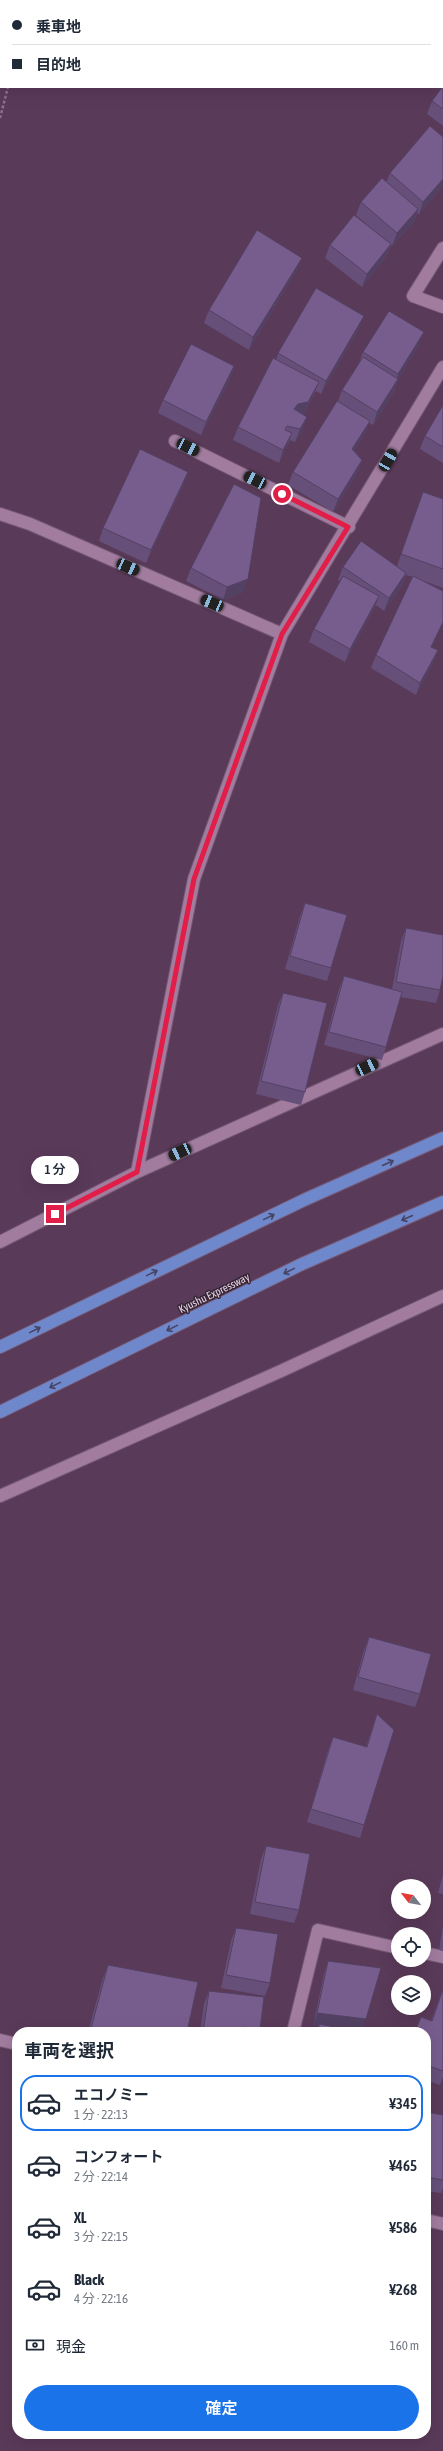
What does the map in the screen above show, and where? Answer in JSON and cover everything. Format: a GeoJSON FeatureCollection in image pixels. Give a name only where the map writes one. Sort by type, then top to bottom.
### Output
{"type":"FeatureCollection","features":[{"type":"Feature","properties":{"kind":"highway"},"geometry":{"type":"LineString","coordinates":[[0,1347],[304,1200],[443,1138]]}},
{"type":"Feature","properties":{"kind":"highway","name":"Kyushu Expressway"},"geometry":{"type":"LineString","coordinates":[[0,1412],[302,1264],[443,1202]]}},
{"type":"Feature","properties":{"kind":"street"},"geometry":{"type":"LineString","coordinates":[[443,248],[413,296],[443,307]]}},
{"type":"Feature","properties":{"kind":"street"},"geometry":{"type":"LineString","coordinates":[[137,1172],[194,879],[282,634],[348,527],[443,367]]}},
{"type":"Feature","properties":{"kind":"street"},"geometry":{"type":"LineString","coordinates":[[174,440],[348,527]]}},
{"type":"Feature","properties":{"kind":"street"},"geometry":{"type":"LineString","coordinates":[[0,514],[30,524],[282,634]]}},
{"type":"Feature","properties":{"kind":"street"},"geometry":{"type":"LineString","coordinates":[[0,1242],[137,1172],[443,1034]]}},
{"type":"Feature","properties":{"kind":"street"},"geometry":{"type":"LineString","coordinates":[[0,1496],[281,1371],[443,1296]]}},
{"type":"Feature","properties":{"kind":"street"},"geometry":{"type":"LineString","coordinates":[[294,2027],[318,1930],[391,1946]]}},
{"type":"Feature","properties":{"kind":"street"},"geometry":{"type":"LineString","coordinates":[[431,1954],[443,1957]]}},
{"type":"Feature","properties":{"kind":"street"},"geometry":{"type":"LineString","coordinates":[[0,2040],[12,2043]]}},
{"type":"Feature","properties":{"kind":"street"},"geometry":{"type":"LineString","coordinates":[[431,2221],[443,2224]]}},
{"type":"Feature","properties":{"kind":"path"},"geometry":{"type":"LineString","coordinates":[[0,118],[8,88]]}},
{"type":"Feature","properties":{"kind":"building"},"geometry":{"type":"Polygon","coordinates":[[[442,88],[443,88],[443,109],[432,101],[442,88]]]}},
{"type":"Feature","properties":{"kind":"building"},"geometry":{"type":"Polygon","coordinates":[[[430,126],[443,137],[443,179],[423,202],[390,173],[430,126]]]}},
{"type":"Feature","properties":{"kind":"building"},"geometry":{"type":"Polygon","coordinates":[[[382,178],[418,209],[397,233],[361,202],[382,178]]]}},
{"type":"Feature","properties":{"kind":"building"},"geometry":{"type":"Polygon","coordinates":[[[354,215],[391,244],[367,274],[330,245],[354,215]]]}},
{"type":"Feature","properties":{"kind":"building"},"geometry":{"type":"Polygon","coordinates":[[[257,230],[302,258],[253,337],[209,310],[257,230]]]}},
{"type":"Feature","properties":{"kind":"building"},"geometry":{"type":"Polygon","coordinates":[[[316,288],[364,316],[326,381],[278,353],[316,288]]]}},
{"type":"Feature","properties":{"kind":"building"},"geometry":{"type":"Polygon","coordinates":[[[389,311],[424,332],[398,374],[363,352],[389,311]]]}},
{"type":"Feature","properties":{"kind":"building"},"geometry":{"type":"Polygon","coordinates":[[[191,344],[234,366],[206,422],[163,400],[191,344]]]}},
{"type":"Feature","properties":{"kind":"building"},"geometry":{"type":"Polygon","coordinates":[[[363,357],[398,379],[377,412],[342,390],[363,357]]]}},
{"type":"Feature","properties":{"kind":"building"},"geometry":{"type":"Polygon","coordinates":[[[273,358],[319,382],[308,402],[298,404],[294,409],[307,417],[300,429],[287,426],[285,430],[292,433],[283,450],[238,427],[273,358]]]}},
{"type":"Feature","properties":{"kind":"building"},"geometry":{"type":"Polygon","coordinates":[[[337,401],[370,421],[352,449],[362,460],[338,499],[293,472],[337,401]]]}},
{"type":"Feature","properties":{"kind":"building"},"geometry":{"type":"Polygon","coordinates":[[[443,405],[443,447],[425,436],[443,405]]]}},
{"type":"Feature","properties":{"kind":"building"},"geometry":{"type":"Polygon","coordinates":[[[140,449],[188,472],[151,550],[103,528],[140,449]]]}},
{"type":"Feature","properties":{"kind":"building"},"geometry":{"type":"Polygon","coordinates":[[[234,484],[261,498],[248,579],[227,587],[191,568],[234,484]]]}},
{"type":"Feature","properties":{"kind":"building"},"geometry":{"type":"Polygon","coordinates":[[[423,492],[443,499],[443,569],[401,554],[423,492]]]}},
{"type":"Feature","properties":{"kind":"building"},"geometry":{"type":"Polygon","coordinates":[[[361,541],[406,573],[389,598],[343,567],[361,541]]]}},
{"type":"Feature","properties":{"kind":"building"},"geometry":{"type":"Polygon","coordinates":[[[343,576],[379,596],[350,649],[314,629],[343,576]]]}},
{"type":"Feature","properties":{"kind":"building"},"geometry":{"type":"Polygon","coordinates":[[[413,576],[443,591],[443,622],[431,647],[438,650],[420,683],[376,655],[413,576]]]}},
{"type":"Feature","properties":{"kind":"building"},"geometry":{"type":"Polygon","coordinates":[[[305,903],[347,915],[331,968],[290,956],[305,903]]]}},
{"type":"Feature","properties":{"kind":"building"},"geometry":{"type":"Polygon","coordinates":[[[406,928],[443,935],[443,976],[440,990],[396,982],[406,928]]]}},
{"type":"Feature","properties":{"kind":"building"},"geometry":{"type":"Polygon","coordinates":[[[344,976],[402,992],[386,1047],[329,1032],[344,976]]]}},
{"type":"Feature","properties":{"kind":"building"},"geometry":{"type":"Polygon","coordinates":[[[283,993],[327,1003],[305,1092],[261,1081],[283,993]]]}},
{"type":"Feature","properties":{"kind":"building"},"geometry":{"type":"Polygon","coordinates":[[[369,1637],[431,1654],[420,1694],[358,1677],[369,1637]]]}},
{"type":"Feature","properties":{"kind":"building"},"geometry":{"type":"Polygon","coordinates":[[[377,1714],[394,1730],[364,1825],[311,1809],[333,1737],[367,1747],[377,1714]]]}},
{"type":"Feature","properties":{"kind":"building"},"geometry":{"type":"Polygon","coordinates":[[[266,1846],[310,1854],[299,1910],[255,1902],[266,1846]]]}},
{"type":"Feature","properties":{"kind":"building"},"geometry":{"type":"Polygon","coordinates":[[[236,1928],[278,1934],[270,1983],[226,1975],[236,1928]]]}},
{"type":"Feature","properties":{"kind":"building"},"geometry":{"type":"Polygon","coordinates":[[[328,1961],[381,1968],[366,2019],[317,2013],[328,1961]]]}},
{"type":"Feature","properties":{"kind":"building"},"geometry":{"type":"Polygon","coordinates":[[[108,1965],[198,1982],[188,2027],[91,2027],[108,1965]]]}},
{"type":"Feature","properties":{"kind":"building"},"geometry":{"type":"Polygon","coordinates":[[[443,1989],[443,2071],[431,2067],[431,2027],[417,2027],[421,2017],[432,2021],[443,1989]]]}},
{"type":"Feature","properties":{"kind":"building"},"geometry":{"type":"Polygon","coordinates":[[[209,1991],[264,1997],[260,2027],[204,2027],[209,1991]]]}},
{"type":"Feature","properties":{"kind":"building"},"geometry":{"type":"Polygon","coordinates":[[[319,2024],[335,2027],[319,2027],[319,2024]]]}},
{"type":"Feature","properties":{"kind":"building"},"geometry":{"type":"Polygon","coordinates":[[[431,2113],[443,2115],[443,2180],[431,2178],[431,2113]]]}},
{"type":"Feature","properties":{"kind":"route"},"geometry":{"type":"LineString","coordinates":[[55,1214],[137,1172],[194,879],[282,634],[348,527],[282,494]]}}]}
